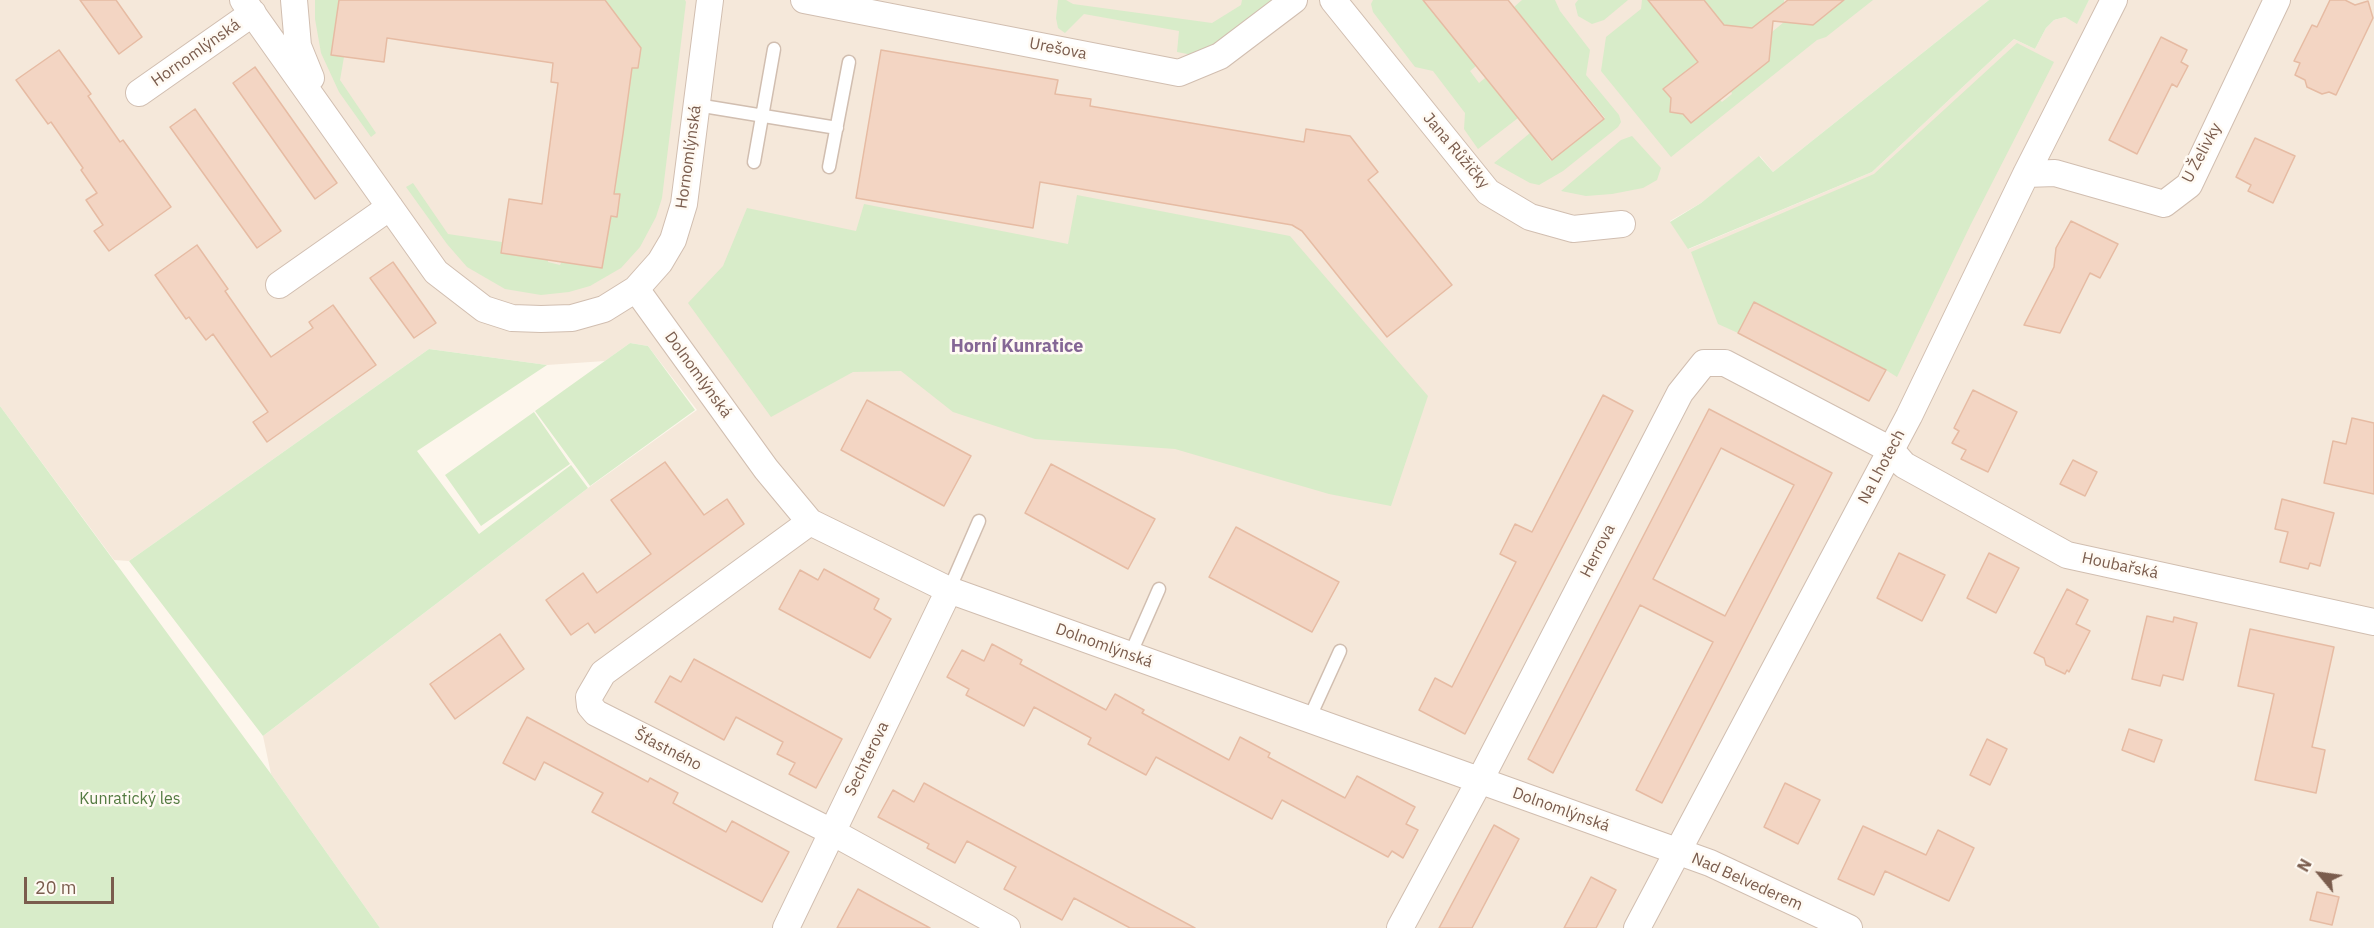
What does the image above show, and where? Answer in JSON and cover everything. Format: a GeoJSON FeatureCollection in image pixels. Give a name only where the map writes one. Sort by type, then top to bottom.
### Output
{"type":"FeatureCollection","features":[{"type":"Feature","properties":{"kind":"street"},"geometry":{"type":"LineString","coordinates":[[294,0],[298,46],[328,119]]}},
{"type":"Feature","properties":{"kind":"street","name":"Hornomlýnská"},"geometry":{"type":"LineString","coordinates":[[139,93],[248,7],[436,272],[484,309],[512,318],[572,318],[604,309],[636,289],[660,262],[673,240],[684,204],[710,0]]}},
{"type":"Feature","properties":{"kind":"street","name":"Urešova"},"geometry":{"type":"LineString","coordinates":[[804,0],[1179,73],[1220,56],[1294,0]]}},
{"type":"Feature","properties":{"kind":"street","name":"Jana Růžičky"},"geometry":{"type":"LineString","coordinates":[[1333,0],[1488,192],[1530,217],[1573,229],[1622,224]]}},
{"type":"Feature","properties":{"kind":"street","name":"Na Lhotech"},"geometry":{"type":"LineString","coordinates":[[1637,928],[1891,450],[2114,0]]}},
{"type":"Feature","properties":{"kind":"street","name":"U Želivky"},"geometry":{"type":"LineString","coordinates":[[2026,174],[2055,173],[2164,204],[2189,185],[2277,0]]}},
{"type":"Feature","properties":{"kind":"street"},"geometry":{"type":"LineString","coordinates":[[279,285],[390,207]]}},
{"type":"Feature","properties":{"kind":"street","name":"Dolnomlýnská"},"geometry":{"type":"LineString","coordinates":[[636,289],[766,469],[810,522],[949,590],[1677,853]]}},
{"type":"Feature","properties":{"kind":"street","name":"Herrova"},"geometry":{"type":"LineString","coordinates":[[1400,928],[1480,780],[1680,393],[1704,363],[1725,363],[1891,450]]}},
{"type":"Feature","properties":{"kind":"street","name":"Houbařská"},"geometry":{"type":"LineString","coordinates":[[1891,450],[1904,465],[2067,555],[2374,621]]}},
{"type":"Feature","properties":{"kind":"street","name":"Šťastného"},"geometry":{"type":"LineString","coordinates":[[810,522],[603,673],[589,698],[590,706],[596,713],[832,832],[1007,928]]}},
{"type":"Feature","properties":{"kind":"street","name":"Sechterova"},"geometry":{"type":"LineString","coordinates":[[786,928],[949,590]]}},
{"type":"Feature","properties":{"kind":"street","name":"Nad Belvederem"},"geometry":{"type":"LineString","coordinates":[[1677,853],[1710,863],[1849,928]]}},
{"type":"Feature","properties":{"kind":"lane"},"geometry":{"type":"LineString","coordinates":[[754,162],[774,49]]}},
{"type":"Feature","properties":{"kind":"lane"},"geometry":{"type":"LineString","coordinates":[[829,168],[849,62]]}},
{"type":"Feature","properties":{"kind":"lane"},"geometry":{"type":"LineString","coordinates":[[697,105],[837,128]]}},
{"type":"Feature","properties":{"kind":"lane"},"geometry":{"type":"LineString","coordinates":[[949,590],[979,522]]}},
{"type":"Feature","properties":{"kind":"lane"},"geometry":{"type":"LineString","coordinates":[[1130,655],[1159,589]]}},
{"type":"Feature","properties":{"kind":"lane"},"geometry":{"type":"LineString","coordinates":[[1309,719],[1340,651]]}},
{"type":"Feature","properties":{"kind":"shaded area"},"geometry":{"type":"Polygon","coordinates":[[[0,0],[1989,0],[1773,172],[1760,156],[1701,203],[1670,221],[1689,249],[1872,172],[2014,39],[2035,49],[2046,28],[2054,20],[2065,17],[2077,23],[2089,0],[2374,0],[2374,928],[380,928],[271,774],[263,736],[588,488],[697,410],[648,346],[630,343],[605,361],[547,365],[429,349],[129,561],[114,560],[0,406],[0,0]]]}},
{"type":"Feature","properties":{"kind":"green space"},"geometry":{"type":"Polygon","coordinates":[[[315,0],[339,0],[331,55],[344,57],[340,80],[376,133],[371,137],[339,92],[321,53],[315,19],[315,0]]]}},
{"type":"Feature","properties":{"kind":"green space"},"geometry":{"type":"Polygon","coordinates":[[[602,0],[685,0],[686,2],[662,198],[656,217],[640,247],[621,268],[590,286],[569,292],[541,295],[505,289],[467,267],[447,244],[406,187],[413,183],[448,234],[502,242],[502,253],[548,259],[548,262],[560,265],[562,261],[602,267],[607,225],[610,225],[611,216],[617,217],[620,195],[614,194],[616,185],[613,184],[623,134],[630,67],[638,68],[641,48],[638,44],[636,45],[602,0]]]}},
{"type":"Feature","properties":{"kind":"green space"},"geometry":{"type":"Polygon","coordinates":[[[1058,0],[1212,23],[1241,5],[1242,0],[1276,0],[1279,3],[1198,56],[1177,52],[1179,31],[1084,14],[1065,33],[1058,28],[1056,18],[1058,0]]]}},
{"type":"Feature","properties":{"kind":"green space"},"geometry":{"type":"Polygon","coordinates":[[[1373,0],[1423,0],[1476,66],[1470,71],[1479,83],[1485,78],[1497,92],[1501,89],[1513,103],[1509,107],[1518,118],[1478,149],[1464,129],[1465,113],[1433,71],[1415,67],[1373,12],[1371,4],[1373,0]]]}},
{"type":"Feature","properties":{"kind":"green space"},"geometry":{"type":"Polygon","coordinates":[[[1522,0],[1555,0],[1560,11],[1590,50],[1586,75],[1619,115],[1621,122],[1618,127],[1563,171],[1539,185],[1530,183],[1494,163],[1530,133],[1551,161],[1605,118],[1514,7],[1522,0]]]}},
{"type":"Feature","properties":{"kind":"green space"},"geometry":{"type":"Polygon","coordinates":[[[1578,0],[1628,0],[1604,20],[1592,24],[1578,16],[1575,4],[1578,0]]]}},
{"type":"Feature","properties":{"kind":"green space"},"geometry":{"type":"Polygon","coordinates":[[[1642,0],[1649,0],[1698,62],[1664,89],[1671,98],[1670,112],[1683,114],[1720,100],[1722,102],[1732,94],[1731,91],[1772,32],[1784,22],[1813,25],[1844,0],[1873,0],[1826,37],[1817,40],[1671,157],[1601,71],[1606,37],[1641,9],[1642,0]]]}},
{"type":"Feature","properties":{"kind":"green space"},"geometry":{"type":"Polygon","coordinates":[[[1704,0],[1784,0],[1784,3],[1752,28],[1741,27],[1731,34],[1704,0]]]}},
{"type":"Feature","properties":{"kind":"green space"},"geometry":{"type":"Polygon","coordinates":[[[1989,0],[2089,0],[2077,24],[2065,17],[2054,20],[2046,28],[2035,49],[2014,39],[1872,172],[1688,249],[1670,222],[1701,203],[1759,156],[1773,172],[1989,0]]]}},
{"type":"Feature","properties":{"kind":"green space"},"geometry":{"type":"Polygon","coordinates":[[[2017,43],[2054,62],[1971,224],[1897,377],[1754,302],[1738,333],[1718,324],[1691,252],[1874,174],[2017,43]]]}},
{"type":"Feature","properties":{"kind":"green space"},"geometry":{"type":"Polygon","coordinates":[[[1632,136],[1661,168],[1657,180],[1643,188],[1612,194],[1586,196],[1561,191],[1621,140],[1632,136]]]}},
{"type":"Feature","properties":{"kind":"green space"},"geometry":{"type":"Polygon","coordinates":[[[1077,195],[1290,236],[1428,396],[1391,506],[1329,494],[1175,449],[1035,439],[953,412],[901,371],[853,372],[771,417],[688,303],[723,266],[747,208],[856,231],[864,204],[1068,244],[1077,195]]]}},
{"type":"Feature","properties":{"kind":"green space"},"geometry":{"type":"Polygon","coordinates":[[[630,343],[648,346],[695,410],[590,486],[535,411],[630,343]]]}},
{"type":"Feature","properties":{"kind":"green space"},"geometry":{"type":"Polygon","coordinates":[[[429,349],[547,365],[417,451],[479,534],[571,465],[588,488],[263,736],[129,561],[429,349]]]}},
{"type":"Feature","properties":{"kind":"green space","name":"Kunratický les"},"geometry":{"type":"Polygon","coordinates":[[[0,406],[271,774],[380,928],[0,928],[0,406]]]}},
{"type":"Feature","properties":{"kind":"green space"},"geometry":{"type":"Polygon","coordinates":[[[534,412],[570,464],[481,526],[445,475],[534,412]]]}},
{"type":"Feature","properties":{"kind":"building"},"geometry":{"type":"Polygon","coordinates":[[[80,0],[116,0],[142,37],[119,54],[80,0]]]}},
{"type":"Feature","properties":{"kind":"building"},"geometry":{"type":"Polygon","coordinates":[[[339,0],[605,0],[641,48],[638,68],[632,68],[614,194],[620,194],[617,217],[611,216],[602,268],[501,253],[509,199],[542,204],[558,83],[551,82],[553,63],[387,38],[384,62],[331,55],[339,0]]]}},
{"type":"Feature","properties":{"kind":"building"},"geometry":{"type":"Polygon","coordinates":[[[1423,0],[1508,0],[1604,119],[1552,160],[1423,0]]]}},
{"type":"Feature","properties":{"kind":"building"},"geometry":{"type":"Polygon","coordinates":[[[1648,0],[1704,0],[1724,25],[1752,28],[1788,0],[1844,0],[1813,25],[1773,21],[1769,61],[1691,123],[1683,114],[1670,112],[1671,98],[1663,89],[1698,62],[1648,0]]]}},
{"type":"Feature","properties":{"kind":"building"},"geometry":{"type":"Polygon","coordinates":[[[2330,0],[2345,0],[2355,5],[2368,1],[2373,18],[2336,95],[2329,92],[2322,94],[2307,87],[2305,80],[2295,75],[2300,63],[2294,61],[2312,25],[2317,27],[2330,0]]]}},
{"type":"Feature","properties":{"kind":"building"},"geometry":{"type":"Polygon","coordinates":[[[2161,37],[2187,50],[2181,62],[2188,66],[2177,87],[2172,84],[2137,154],[2109,140],[2161,37]]]}},
{"type":"Feature","properties":{"kind":"building"},"geometry":{"type":"Polygon","coordinates":[[[59,50],[91,94],[88,96],[120,142],[123,140],[171,207],[109,251],[94,231],[103,225],[86,200],[97,193],[81,170],[83,168],[51,122],[48,124],[16,80],[59,50]]]}},
{"type":"Feature","properties":{"kind":"building"},"geometry":{"type":"Polygon","coordinates":[[[881,50],[1058,80],[1055,94],[1091,99],[1090,106],[1304,142],[1306,129],[1350,136],[1378,172],[1368,180],[1452,285],[1387,337],[1302,231],[1292,225],[1040,182],[1033,228],[856,198],[881,50]]]}},
{"type":"Feature","properties":{"kind":"building"},"geometry":{"type":"Polygon","coordinates":[[[255,67],[337,183],[315,199],[233,83],[255,67]]]}},
{"type":"Feature","properties":{"kind":"building"},"geometry":{"type":"Polygon","coordinates":[[[195,109],[281,231],[257,248],[170,127],[195,109]]]}},
{"type":"Feature","properties":{"kind":"building"},"geometry":{"type":"Polygon","coordinates":[[[2255,138],[2295,156],[2273,203],[2248,191],[2251,185],[2236,177],[2255,138]]]}},
{"type":"Feature","properties":{"kind":"building"},"geometry":{"type":"Polygon","coordinates":[[[2071,221],[2118,244],[2100,278],[2090,273],[2060,333],[2024,325],[2054,267],[2056,248],[2071,221]]]}},
{"type":"Feature","properties":{"kind":"building"},"geometry":{"type":"Polygon","coordinates":[[[197,245],[228,289],[225,291],[271,357],[313,328],[309,322],[333,305],[376,365],[267,442],[253,422],[268,412],[213,334],[206,340],[189,317],[186,319],[155,275],[197,245]]]}},
{"type":"Feature","properties":{"kind":"building"},"geometry":{"type":"Polygon","coordinates":[[[393,262],[436,323],[414,338],[370,278],[393,262]]]}},
{"type":"Feature","properties":{"kind":"building"},"geometry":{"type":"Polygon","coordinates":[[[1754,302],[1886,370],[1869,401],[1738,333],[1754,302]]]}},
{"type":"Feature","properties":{"kind":"building"},"geometry":{"type":"Polygon","coordinates":[[[1973,390],[2017,412],[1988,472],[1961,459],[1966,450],[1952,443],[1959,431],[1954,428],[1973,390]]]}},
{"type":"Feature","properties":{"kind":"building"},"geometry":{"type":"Polygon","coordinates":[[[1603,395],[1633,411],[1465,734],[1419,710],[1435,678],[1452,687],[1516,562],[1500,554],[1515,524],[1532,532],[1603,395]]]}},
{"type":"Feature","properties":{"kind":"building"},"geometry":{"type":"Polygon","coordinates":[[[867,400],[971,456],[944,506],[841,450],[867,400]]]}},
{"type":"Feature","properties":{"kind":"building"},"geometry":{"type":"Polygon","coordinates":[[[1709,409],[1832,473],[1662,803],[1636,790],[1713,642],[1640,605],[1553,773],[1528,759],[1709,409]],[[1721,448],[1653,579],[1725,616],[1794,485],[1721,448]]]}},
{"type":"Feature","properties":{"kind":"building"},"geometry":{"type":"Polygon","coordinates":[[[2352,418],[2374,423],[2374,494],[2324,483],[2333,441],[2346,444],[2352,418]]]}},
{"type":"Feature","properties":{"kind":"building"},"geometry":{"type":"Polygon","coordinates":[[[2073,460],[2097,472],[2085,496],[2060,484],[2073,460]]]}},
{"type":"Feature","properties":{"kind":"building"},"geometry":{"type":"Polygon","coordinates":[[[665,462],[704,515],[727,499],[744,524],[595,633],[588,623],[571,635],[546,600],[583,573],[597,593],[651,554],[611,500],[665,462]]]}},
{"type":"Feature","properties":{"kind":"building"},"geometry":{"type":"Polygon","coordinates":[[[1051,464],[1155,519],[1128,569],[1025,513],[1051,464]]]}},
{"type":"Feature","properties":{"kind":"building"},"geometry":{"type":"Polygon","coordinates":[[[2282,499],[2334,513],[2320,566],[2310,563],[2308,569],[2280,562],[2288,532],[2275,529],[2282,499]]]}},
{"type":"Feature","properties":{"kind":"building"},"geometry":{"type":"Polygon","coordinates":[[[1236,527],[1339,582],[1312,632],[1209,577],[1236,527]]]}},
{"type":"Feature","properties":{"kind":"building"},"geometry":{"type":"Polygon","coordinates":[[[1899,553],[1945,575],[1922,621],[1877,598],[1899,553]]]}},
{"type":"Feature","properties":{"kind":"building"},"geometry":{"type":"Polygon","coordinates":[[[1989,553],[2019,568],[1996,613],[1967,598],[1989,553]]]}},
{"type":"Feature","properties":{"kind":"building"},"geometry":{"type":"Polygon","coordinates":[[[824,569],[879,599],[874,609],[891,619],[870,658],[779,609],[800,570],[818,580],[824,569]]]}},
{"type":"Feature","properties":{"kind":"building"},"geometry":{"type":"Polygon","coordinates":[[[2067,589],[2088,600],[2076,624],[2090,631],[2069,672],[2067,670],[2065,674],[2046,665],[2044,658],[2034,653],[2067,589]]]}},
{"type":"Feature","properties":{"kind":"building"},"geometry":{"type":"Polygon","coordinates":[[[2147,616],[2173,622],[2174,617],[2197,623],[2183,680],[2163,675],[2160,686],[2132,679],[2147,616]]]}},
{"type":"Feature","properties":{"kind":"building"},"geometry":{"type":"Polygon","coordinates":[[[2250,629],[2334,647],[2312,747],[2325,750],[2316,793],[2255,780],[2274,694],[2238,686],[2250,629]]]}},
{"type":"Feature","properties":{"kind":"building"},"geometry":{"type":"Polygon","coordinates":[[[500,634],[524,669],[455,719],[430,684],[500,634]]]}},
{"type":"Feature","properties":{"kind":"building"},"geometry":{"type":"Polygon","coordinates":[[[992,644],[1022,660],[1020,664],[1106,710],[1115,694],[1144,710],[1142,713],[1229,760],[1240,737],[1270,753],[1268,757],[1345,798],[1357,776],[1415,807],[1406,824],[1418,830],[1403,858],[1392,851],[1388,857],[1282,800],[1272,819],[1156,757],[1146,775],[1088,744],[1091,738],[1034,707],[1024,726],[966,695],[969,689],[947,677],[962,650],[984,661],[992,644]]]}},
{"type":"Feature","properties":{"kind":"building"},"geometry":{"type":"Polygon","coordinates":[[[694,659],[842,739],[816,788],[789,774],[795,763],[777,754],[783,742],[736,717],[724,740],[655,702],[670,676],[681,682],[694,659]]]}},
{"type":"Feature","properties":{"kind":"building"},"geometry":{"type":"Polygon","coordinates":[[[527,717],[648,782],[650,778],[678,793],[673,803],[726,832],[732,821],[789,852],[762,902],[592,812],[603,793],[544,762],[535,780],[503,763],[527,717]]]}},
{"type":"Feature","properties":{"kind":"building"},"geometry":{"type":"Polygon","coordinates":[[[2129,729],[2162,740],[2154,762],[2122,750],[2129,729]]]}},
{"type":"Feature","properties":{"kind":"building"},"geometry":{"type":"Polygon","coordinates":[[[1987,739],[2007,749],[1990,785],[1970,775],[1987,739]]]}},
{"type":"Feature","properties":{"kind":"building"},"geometry":{"type":"Polygon","coordinates":[[[924,783],[1195,928],[1130,928],[1074,898],[1062,920],[1004,889],[1016,867],[967,841],[955,863],[927,848],[929,844],[878,817],[893,790],[914,802],[924,783]]]}},
{"type":"Feature","properties":{"kind":"building"},"geometry":{"type":"Polygon","coordinates":[[[1785,783],[1820,800],[1798,844],[1764,827],[1785,783]]]}},
{"type":"Feature","properties":{"kind":"building"},"geometry":{"type":"Polygon","coordinates":[[[1494,825],[1519,839],[1472,928],[1439,928],[1494,825]]]}},
{"type":"Feature","properties":{"kind":"building"},"geometry":{"type":"Polygon","coordinates":[[[1863,826],[1926,855],[1938,830],[1974,848],[1949,901],[1885,871],[1874,895],[1838,879],[1863,826]]]}},
{"type":"Feature","properties":{"kind":"building"},"geometry":{"type":"Polygon","coordinates":[[[1591,877],[1616,890],[1596,928],[1564,928],[1591,877]]]}},
{"type":"Feature","properties":{"kind":"building"},"geometry":{"type":"Polygon","coordinates":[[[858,889],[889,906],[930,928],[837,928],[858,889]]]}},
{"type":"Feature","properties":{"kind":"building"},"geometry":{"type":"Polygon","coordinates":[[[2317,892],[2339,897],[2332,925],[2310,920],[2317,892]]]}},
{"type":"Feature","properties":{"kind":"district","name":"Horní Kunratice"},"geometry":{"type":"Point","coordinates":[1017,347]}}]}
